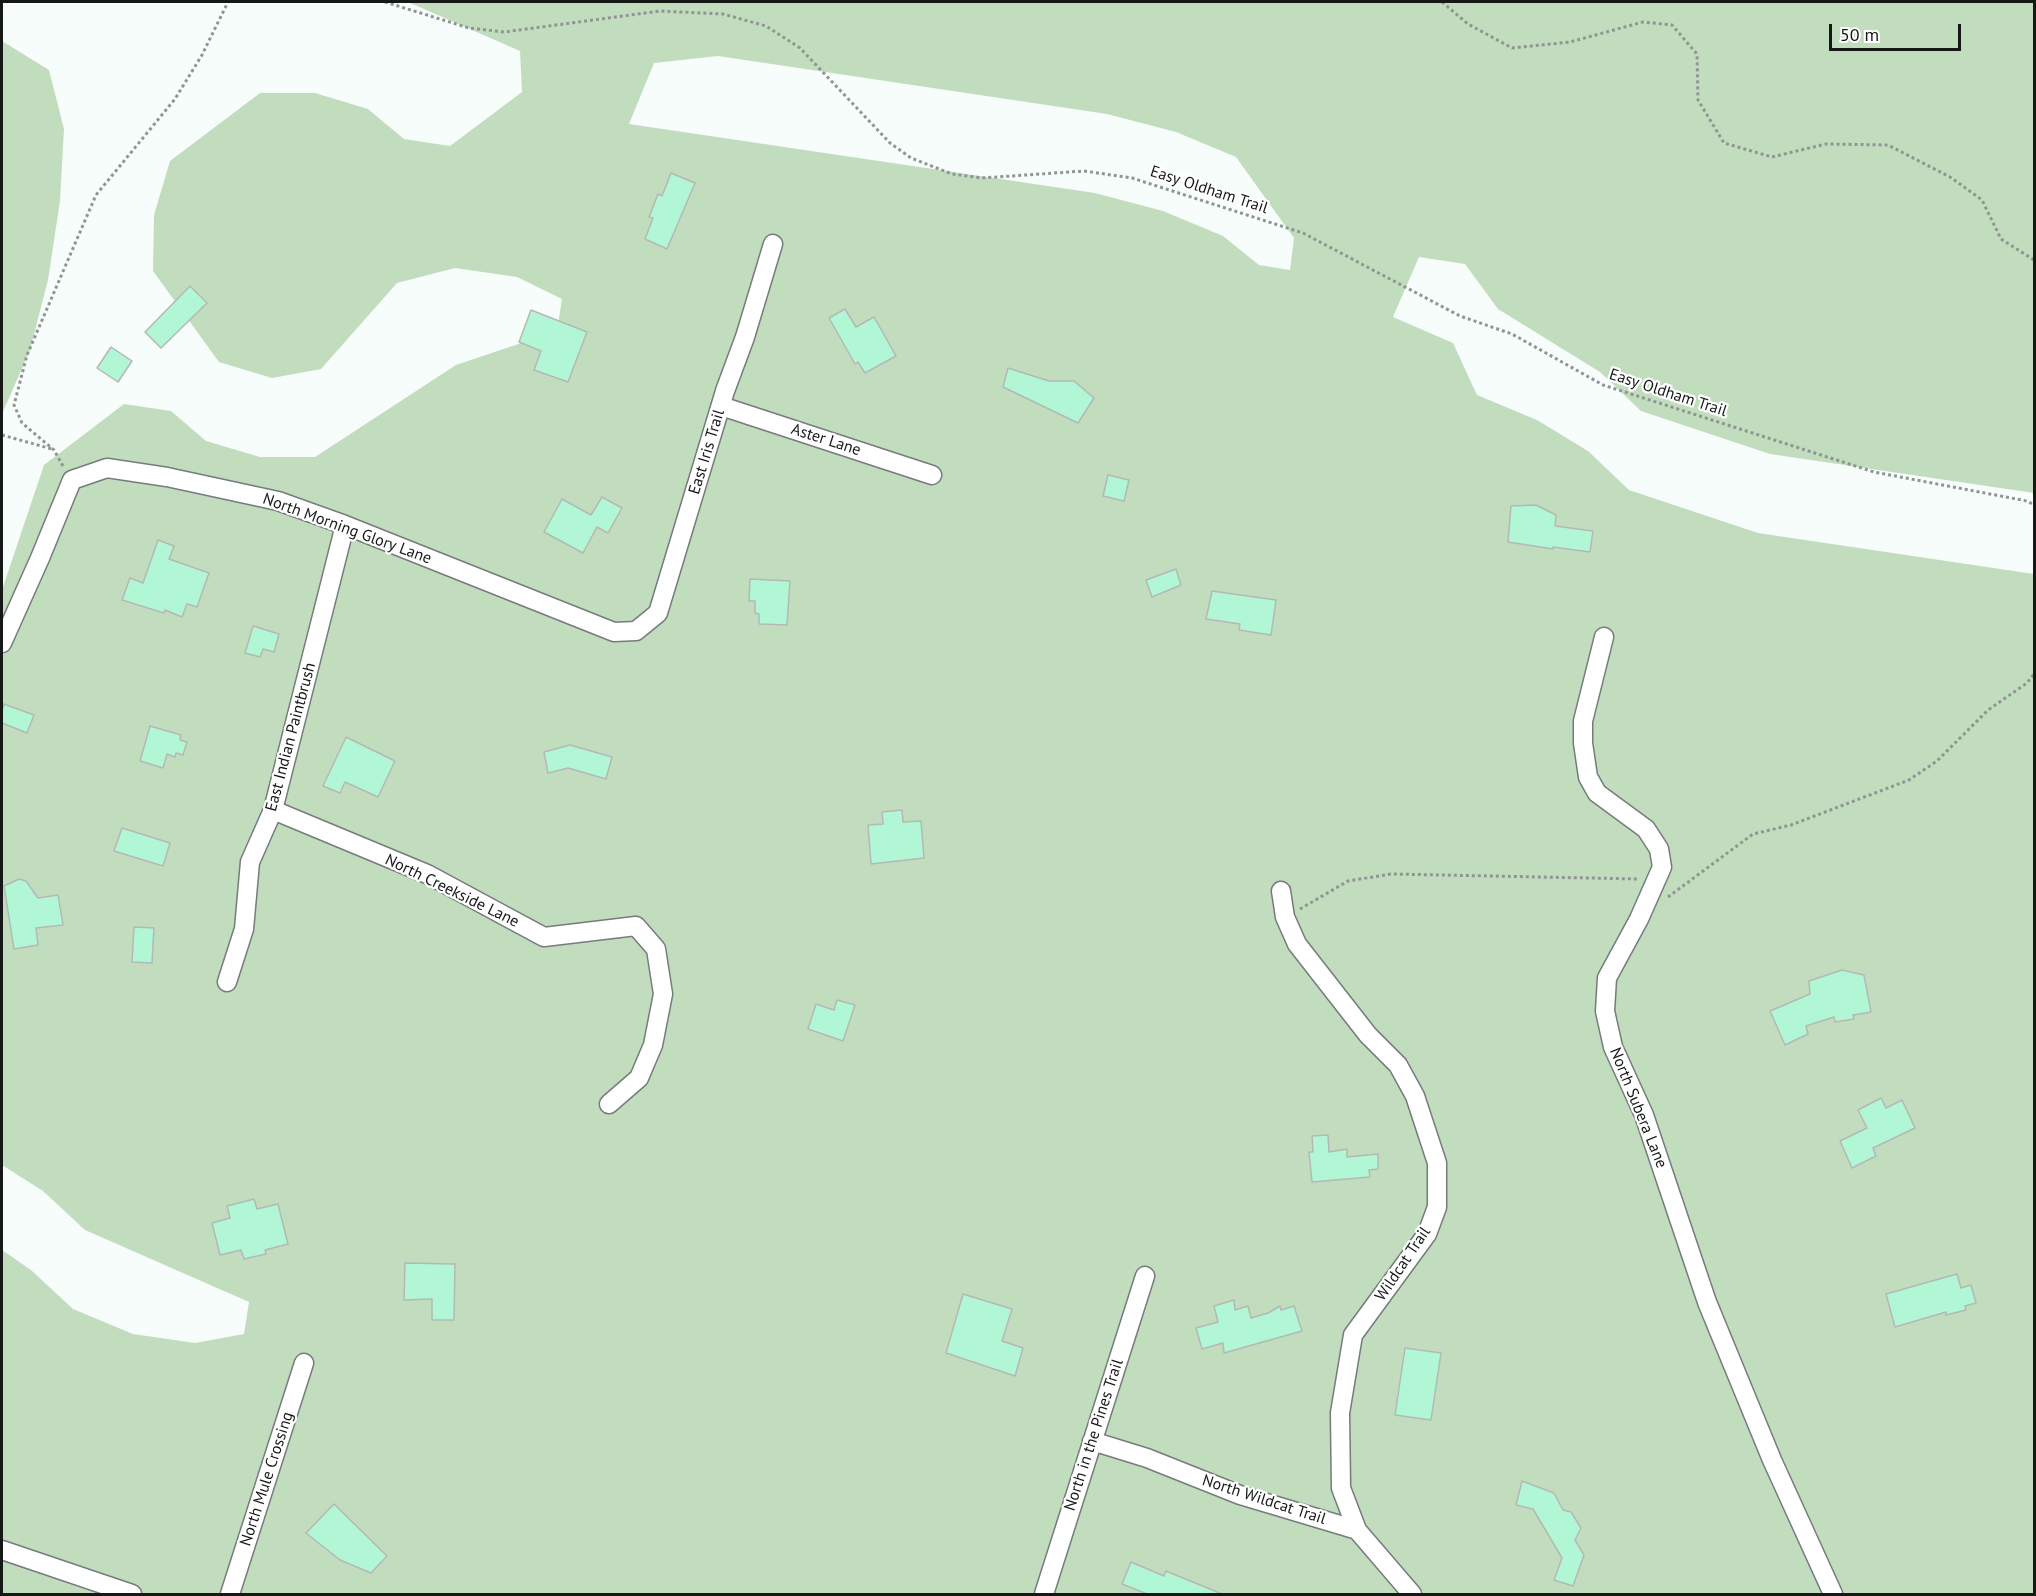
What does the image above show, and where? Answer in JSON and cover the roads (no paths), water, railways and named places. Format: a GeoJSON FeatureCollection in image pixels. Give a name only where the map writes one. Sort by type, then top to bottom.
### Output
{"type":"FeatureCollection","features":[{"type":"Feature","properties":{"kind":"street","name":"East Iris Trail"},"geometry":{"type":"LineString","coordinates":[[614,632],[636,631],[658,613],[773,244]]}},
{"type":"Feature","properties":{"kind":"street","name":"Aster Lane"},"geometry":{"type":"LineString","coordinates":[[721,406],[932,474]]}},
{"type":"Feature","properties":{"kind":"street","name":"North Morning Glory Lane"},"geometry":{"type":"LineString","coordinates":[[2,643],[72,480],[107,468],[167,477],[278,501],[345,525],[614,632]]}},
{"type":"Feature","properties":{"kind":"street","name":"East Indian Paintbrush"},"geometry":{"type":"LineString","coordinates":[[227,982],[244,929],[250,862],[273,810],[345,525]]}},
{"type":"Feature","properties":{"kind":"street","name":"North Subera Lane"},"geometry":{"type":"LineString","coordinates":[[1604,637],[1583,721],[1583,743],[1588,777],[1597,793],[1646,829],[1659,849],[1662,867],[1607,978],[1605,1011],[1613,1047],[1644,1115],[1707,1302],[1772,1460],[1833,1594]]}},
{"type":"Feature","properties":{"kind":"street","name":"North Creekside Lane"},"geometry":{"type":"LineString","coordinates":[[273,810],[428,874],[544,937],[636,926],[656,949],[663,994],[653,1045],[639,1078],[609,1104]]}},
{"type":"Feature","properties":{"kind":"street","name":"Wildcat Trail"},"geometry":{"type":"LineString","coordinates":[[1281,891],[1285,917],[1297,944],[1368,1035],[1398,1065],[1415,1096],[1437,1163],[1437,1207],[1427,1234],[1353,1335],[1340,1413],[1341,1488],[1357,1530]]}},
{"type":"Feature","properties":{"kind":"street","name":"North in the Pines Trail"},"geometry":{"type":"LineString","coordinates":[[1044,1594],[1145,1276]]}},
{"type":"Feature","properties":{"kind":"street","name":"North Mule Crossing"},"geometry":{"type":"LineString","coordinates":[[230,1594],[304,1363]]}},
{"type":"Feature","properties":{"kind":"street","name":"North Wildcat Trail"},"geometry":{"type":"LineString","coordinates":[[1092,1440],[1147,1458],[1240,1495],[1357,1530]]}},
{"type":"Feature","properties":{"kind":"street"},"geometry":{"type":"LineString","coordinates":[[1357,1530],[1412,1594]]}},
{"type":"Feature","properties":{"kind":"street"},"geometry":{"type":"LineString","coordinates":[[2,1550],[132,1594]]}}]}
